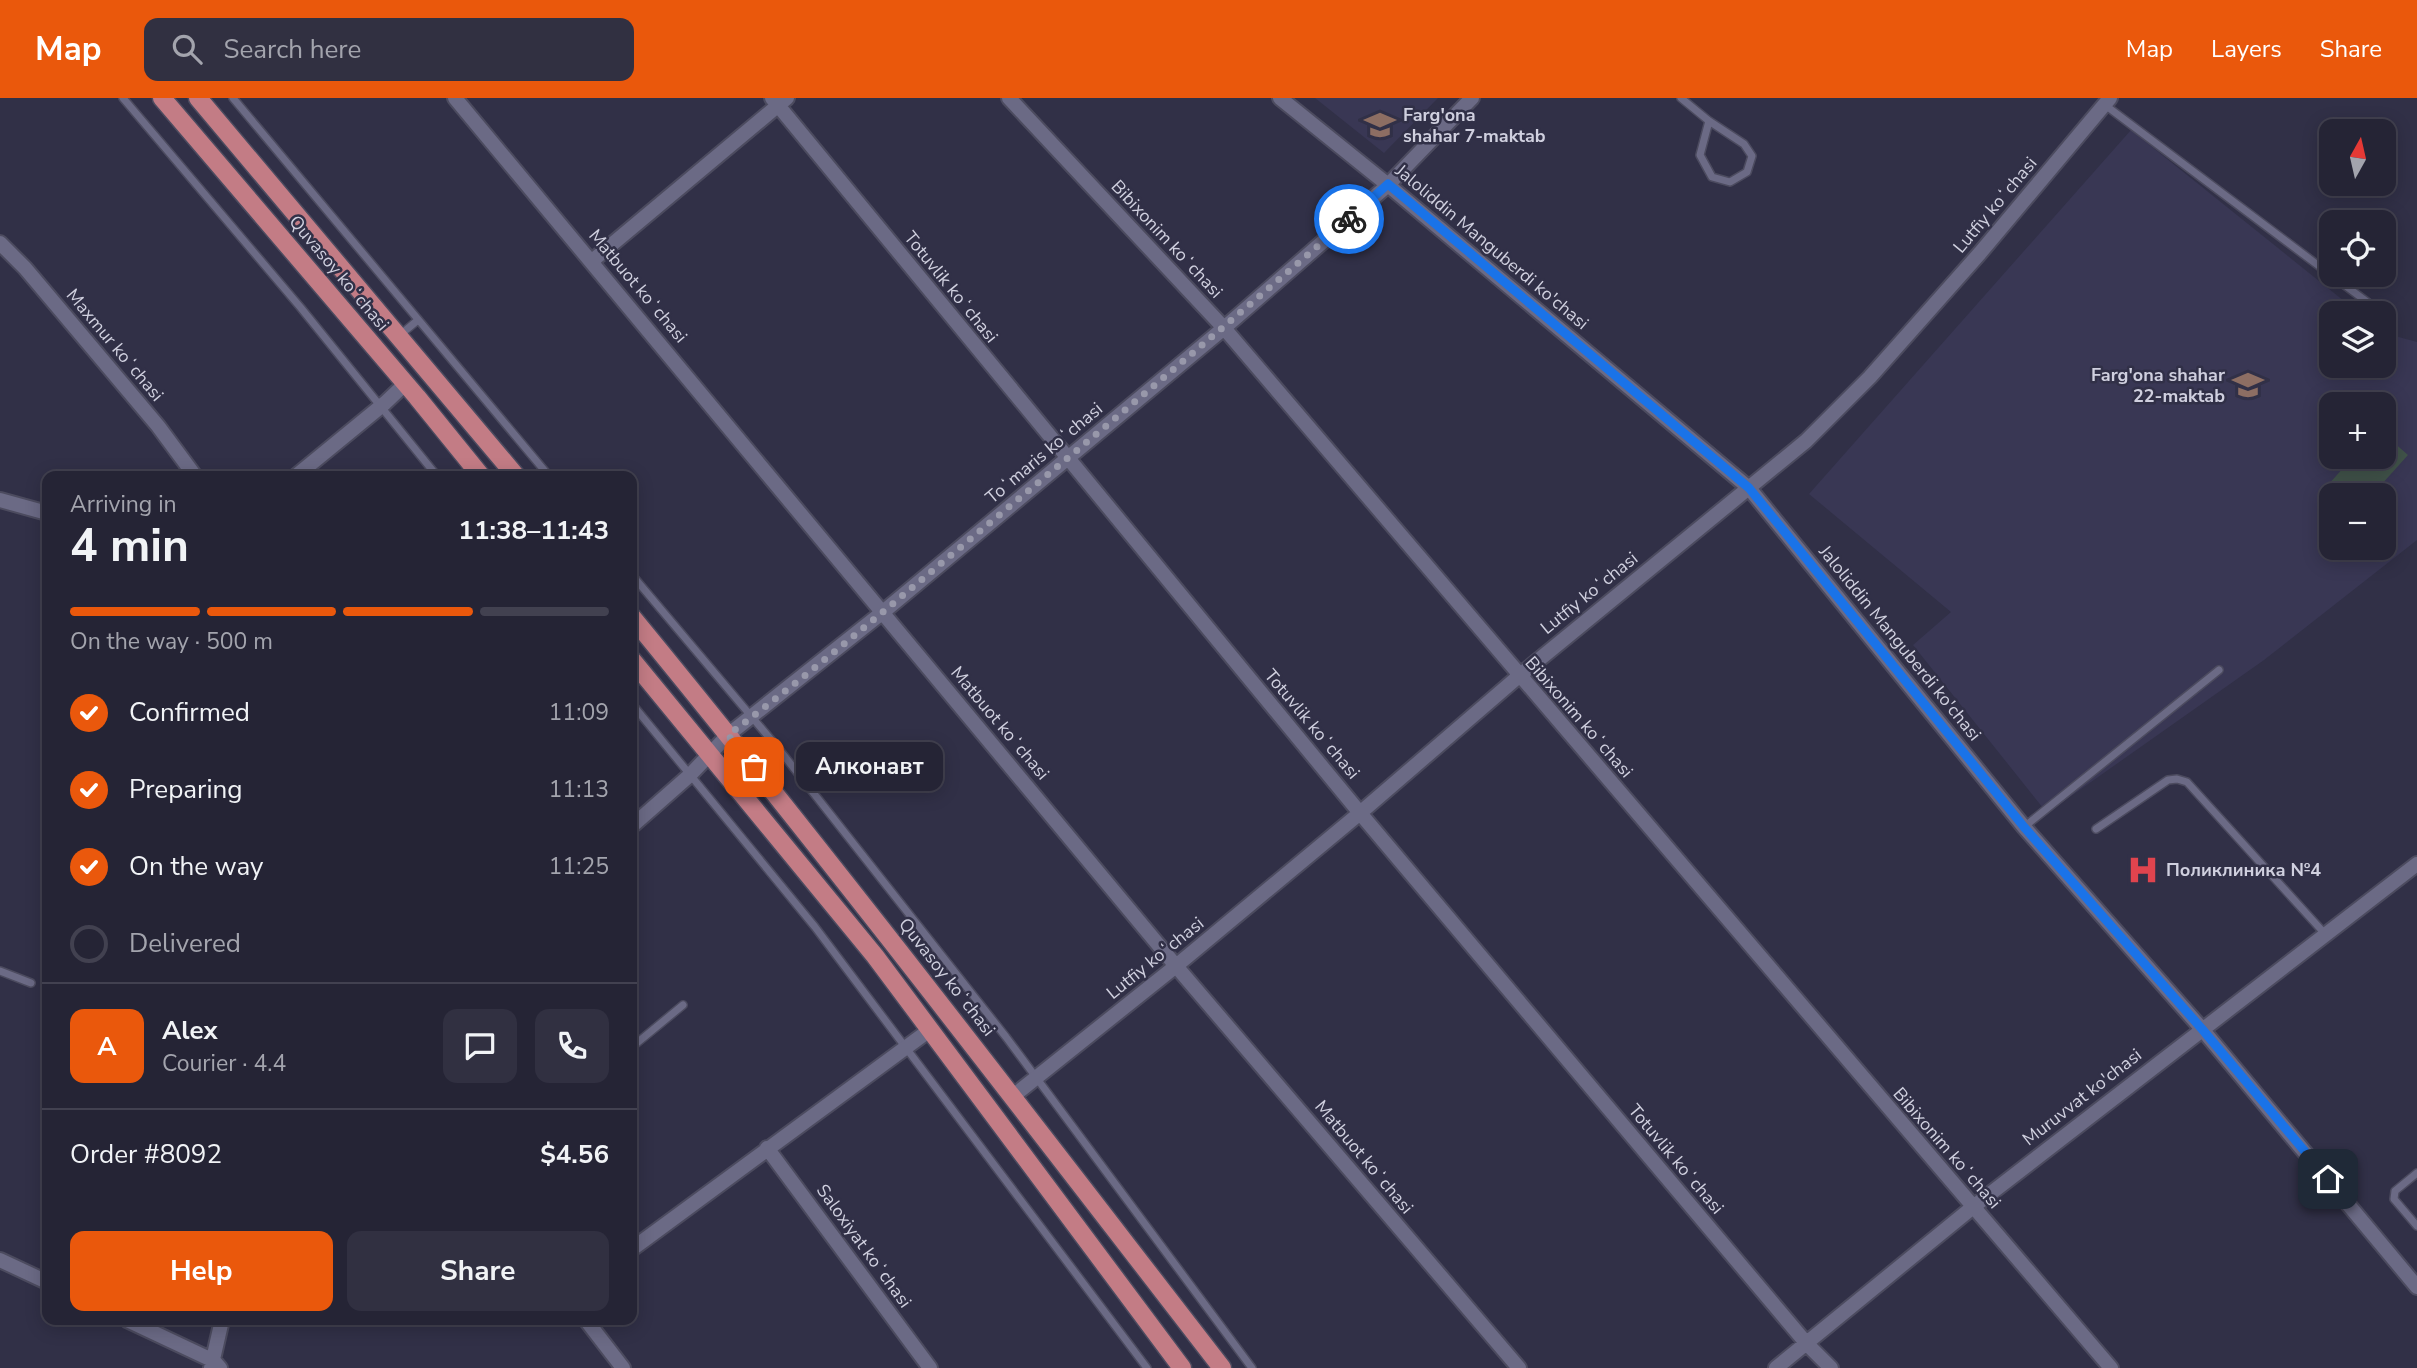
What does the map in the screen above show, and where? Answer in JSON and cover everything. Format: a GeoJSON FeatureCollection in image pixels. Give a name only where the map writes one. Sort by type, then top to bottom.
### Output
{"type":"FeatureCollection","features":[{"type":"Feature","properties":{"kind":"main road","name":"Quvasoy koʻchasi"},"geometry":{"type":"LineString","coordinates":[[162,98],[477,471]]}},
{"type":"Feature","properties":{"kind":"main road","name":"Quvasoy koʻchasi"},"geometry":{"type":"LineString","coordinates":[[198,98],[512,471]]}},
{"type":"Feature","properties":{"kind":"main road","name":"Quvasoy koʻchasi"},"geometry":{"type":"LineString","coordinates":[[637,623],[942,1004],[1222,1368]]}},
{"type":"Feature","properties":{"kind":"main road"},"geometry":{"type":"LineString","coordinates":[[637,666],[875,956],[1182,1368]]}},
{"type":"Feature","properties":{"kind":"street","name":"Matbuot koʻchasi"},"geometry":{"type":"LineString","coordinates":[[455,98],[1176,966],[1519,1368]]}},
{"type":"Feature","properties":{"kind":"street","name":"Bibixonim koʻchasi"},"geometry":{"type":"LineString","coordinates":[[1009,98],[1224,328],[2111,1368]]}},
{"type":"Feature","properties":{"kind":"street","name":"Jaloliddin Manguberdi ko'chasi"},"geometry":{"type":"LineString","coordinates":[[1280,98],[1388,184],[1749,488],[2024,827],[2202,1029],[2417,1287]]}},
{"type":"Feature","properties":{"kind":"street","name":"Toʻmaris koʻchasi"},"geometry":{"type":"LineString","coordinates":[[637,822],[690,775],[728,735],[883,612],[1224,328],[1388,184],[1472,98]]}},
{"type":"Feature","properties":{"kind":"street"},"geometry":{"type":"LineString","coordinates":[[592,261],[779,101]]}},
{"type":"Feature","properties":{"kind":"street","name":"Totuvlik koʻchasi"},"geometry":{"type":"LineString","coordinates":[[779,101],[1068,459],[1360,813],[1807,1344],[1831,1368]]}},
{"type":"Feature","properties":{"kind":"street","name":"Lutfiy koʻchasi"},"geometry":{"type":"LineString","coordinates":[[1012,1097],[1176,966],[1519,676],[1806,442],[1870,377],[2108,101]]}},
{"type":"Feature","properties":{"kind":"street","name":"Maxmur koʻchasi"},"geometry":{"type":"LineString","coordinates":[[0,243],[25,268],[158,426],[191,471]]}},
{"type":"Feature","properties":{"kind":"street"},"geometry":{"type":"LineString","coordinates":[[302,471],[380,408],[411,390]]}},
{"type":"Feature","properties":{"kind":"street"},"geometry":{"type":"LineString","coordinates":[[0,500],[42,512]]}},
{"type":"Feature","properties":{"kind":"street","name":"Muruvvat ko'chasi"},"geometry":{"type":"LineString","coordinates":[[1776,1368],[1973,1206],[2417,864]]}},
{"type":"Feature","properties":{"kind":"street"},"geometry":{"type":"LineString","coordinates":[[637,1245],[931,1029]]}},
{"type":"Feature","properties":{"kind":"street","name":"Saloxiyat koʻchasi"},"geometry":{"type":"LineString","coordinates":[[768,1148],[930,1368]]}},
{"type":"Feature","properties":{"kind":"street"},"geometry":{"type":"LineString","coordinates":[[0,1261],[42,1280]]}},
{"type":"Feature","properties":{"kind":"street"},"geometry":{"type":"LineString","coordinates":[[137,1325],[215,1366],[221,1325]]}},
{"type":"Feature","properties":{"kind":"street"},"geometry":{"type":"LineString","coordinates":[[590,1325],[623,1368]]}},
{"type":"Feature","properties":{"kind":"lane"},"geometry":{"type":"LineString","coordinates":[[123,98],[301,307],[433,471]]}},
{"type":"Feature","properties":{"kind":"lane"},"geometry":{"type":"LineString","coordinates":[[233,98],[545,471]]}},
{"type":"Feature","properties":{"kind":"lane"},"geometry":{"type":"LineString","coordinates":[[1681,98],[1744,144],[1752,156],[1747,172],[1730,182],[1712,177],[1700,155],[1709,121]]}},
{"type":"Feature","properties":{"kind":"lane"},"geometry":{"type":"LineString","coordinates":[[2108,101],[2319,266]]}},
{"type":"Feature","properties":{"kind":"lane"},"geometry":{"type":"LineString","coordinates":[[2347,287],[2366,301]]}},
{"type":"Feature","properties":{"kind":"lane"},"geometry":{"type":"LineString","coordinates":[[399,335],[418,320]]}},
{"type":"Feature","properties":{"kind":"lane"},"geometry":{"type":"LineString","coordinates":[[637,581],[778,747],[1036,1078],[1252,1368]]}},
{"type":"Feature","properties":{"kind":"lane"},"geometry":{"type":"LineString","coordinates":[[2024,827],[2219,670]]}},
{"type":"Feature","properties":{"kind":"lane"},"geometry":{"type":"LineString","coordinates":[[637,710],[815,927],[1147,1368]]}},
{"type":"Feature","properties":{"kind":"lane"},"geometry":{"type":"LineString","coordinates":[[2096,829],[2168,780],[2187,782],[2326,935]]}},
{"type":"Feature","properties":{"kind":"lane"},"geometry":{"type":"LineString","coordinates":[[0,971],[31,983]]}},
{"type":"Feature","properties":{"kind":"lane"},"geometry":{"type":"LineString","coordinates":[[637,1043],[683,1005]]}},
{"type":"Feature","properties":{"kind":"lane"},"geometry":{"type":"LineString","coordinates":[[2417,1173],[2395,1191],[2394,1199],[2417,1226]]}},
{"type":"Feature","properties":{"kind":"shaded area","name":"Farg'ona shahar 7-maktab"},"geometry":{"type":"Polygon","coordinates":[[[1315,98],[1438,98],[1384,153],[1315,98]]]}},
{"type":"Feature","properties":{"kind":"shaded area"},"geometry":{"type":"Polygon","coordinates":[[[2131,130],[2319,281],[2319,287],[2327,287],[2344,301],[2319,301],[2319,378],[2396,378],[2396,336],[2417,342],[2417,540],[2396,556],[2396,483],[2319,483],[2319,560],[2392,560],[2264,660],[2047,813],[1913,645],[1951,612],[1809,494],[2131,130]]]}},
{"type":"Feature","properties":{"kind":"green space"},"geometry":{"type":"Polygon","coordinates":[[[2396,444],[2408,455],[2396,468],[2396,444]]]}},
{"type":"Feature","properties":{"kind":"green space"},"geometry":{"type":"Polygon","coordinates":[[[2342,469],[2395,469],[2383,483],[2330,483],[2342,469]]]}},
{"type":"Feature","properties":{"kind":"way so far"},"geometry":{"type":"LineString","coordinates":[[754,767],[728,735],[883,612],[1087,443],[1349,219]]}},
{"type":"Feature","properties":{"kind":"place","name":"Farg'ona shahar 7-maktab"},"geometry":{"type":"Point","coordinates":[1380,125]}},
{"type":"Feature","properties":{"kind":"place","name":"Farg'ona shahar 22-maktab"},"geometry":{"type":"Point","coordinates":[2248,385]}},
{"type":"Feature","properties":{"kind":"place","name":"Алконавт"},"geometry":{"type":"Point","coordinates":[754,767]}},
{"type":"Feature","properties":{"kind":"place","name":"Поликлиника №4"},"geometry":{"type":"Point","coordinates":[2143,870]}},
{"type":"Feature","properties":{"kind":"route"},"geometry":{"type":"LineString","coordinates":[[1349,219],[1388,184],[1749,488],[2024,827],[2202,1029],[2328,1179]]}}]}
